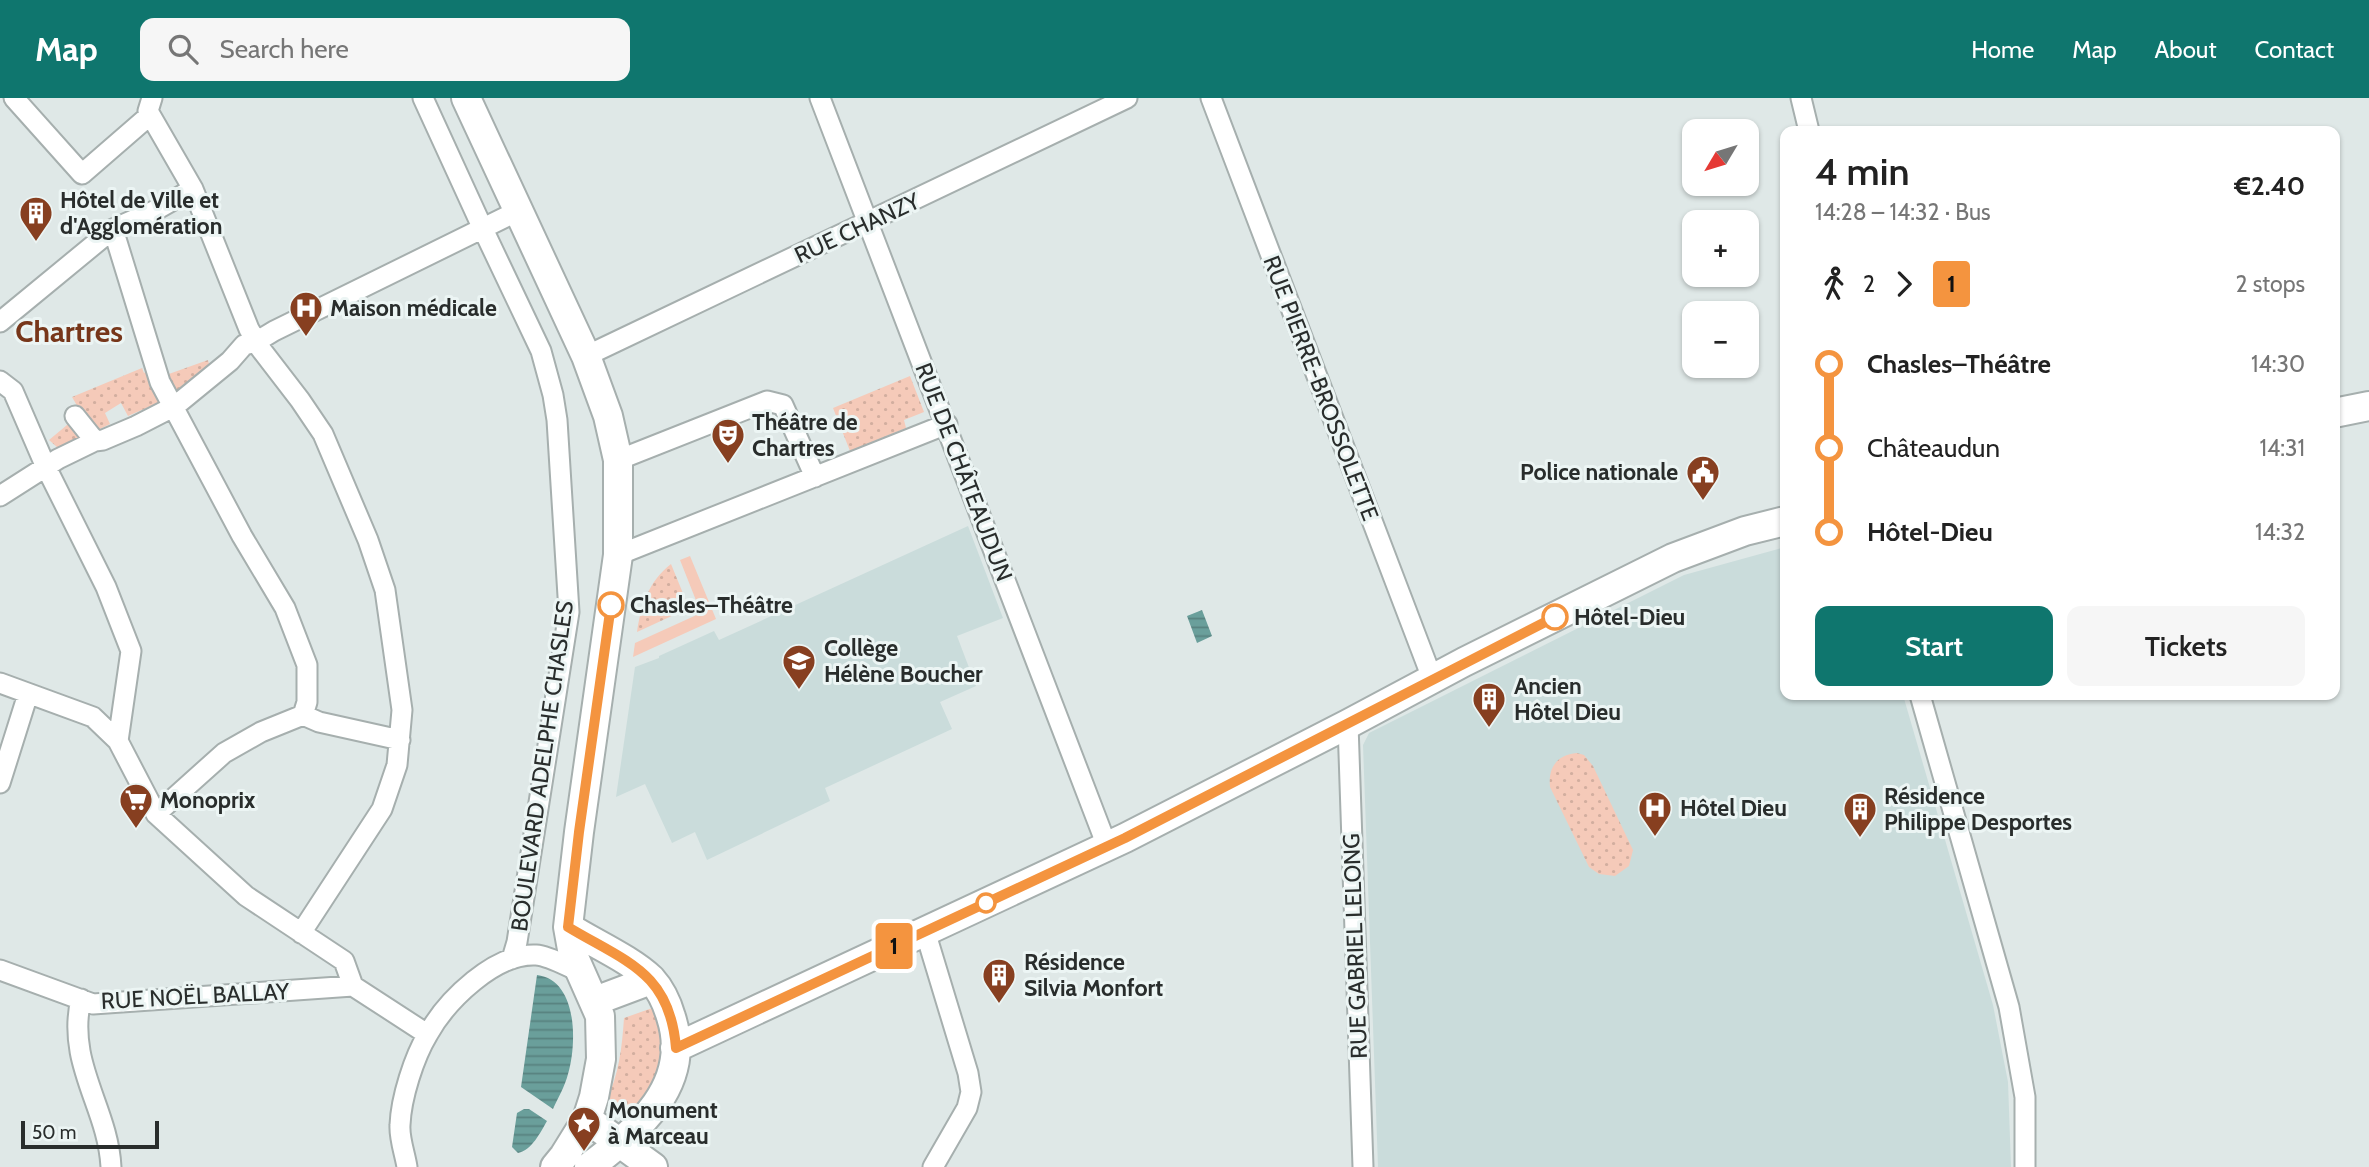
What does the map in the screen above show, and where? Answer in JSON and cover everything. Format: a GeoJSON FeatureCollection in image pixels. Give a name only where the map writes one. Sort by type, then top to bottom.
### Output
{"type":"FeatureCollection","features":[{"type":"Feature","properties":{"kind":"main road","name":"BOULEVARD ADELPHE CHASLES"},"geometry":{"type":"LineString","coordinates":[[466,98],[586,356],[608,416],[618,460],[618,555],[568,927],[573,955],[600,1016],[601,1059],[587,1119],[555,1167]]}},
{"type":"Feature","properties":{"kind":"main road"},"geometry":{"type":"LineString","coordinates":[[2340,412],[2369,406]]}},
{"type":"Feature","properties":{"kind":"main road"},"geometry":{"type":"LineString","coordinates":[[676,1048],[1107,846],[1348,724],[1432,678],[1673,558],[1745,531],[1780,522]]}},
{"type":"Feature","properties":{"kind":"main road"},"geometry":{"type":"LineString","coordinates":[[568,927],[638,969],[651,980],[667,1006],[674,1026],[676,1048],[672,1076],[644,1122],[589,1167]]}},
{"type":"Feature","properties":{"kind":"main road"},"geometry":{"type":"LineString","coordinates":[[595,1001],[651,980]]}},
{"type":"Feature","properties":{"kind":"main road"},"geometry":{"type":"LineString","coordinates":[[587,1119],[653,1167]]}},
{"type":"Feature","properties":{"kind":"street"},"geometry":{"type":"LineString","coordinates":[[14,98],[82,174],[150,108],[193,189],[250,344],[300,400],[323,434],[368,540],[385,590],[392,631],[402,710],[397,765],[382,809],[301,933]]}},
{"type":"Feature","properties":{"kind":"street","name":"BOULEVARD ADELPHE CHASLES"},"geometry":{"type":"LineString","coordinates":[[423,98],[541,351],[553,395],[564,513],[569,612],[517,942],[512,959]]}},
{"type":"Feature","properties":{"kind":"street","name":"RUE DE CHÂTEAUDUN"},"geometry":{"type":"LineString","coordinates":[[820,98],[1107,846]]}},
{"type":"Feature","properties":{"kind":"street","name":"RUE CHANZY"},"geometry":{"type":"LineString","coordinates":[[586,356],[1127,98]]}},
{"type":"Feature","properties":{"kind":"street","name":"RUE PIERRE-BROSSOLETTE"},"geometry":{"type":"LineString","coordinates":[[1211,98],[1432,678]]}},
{"type":"Feature","properties":{"kind":"street"},"geometry":{"type":"LineString","coordinates":[[1801,98],[1808,126]]}},
{"type":"Feature","properties":{"kind":"street"},"geometry":{"type":"LineString","coordinates":[[0,321],[113,229],[154,211],[193,189]]}},
{"type":"Feature","properties":{"kind":"street"},"geometry":{"type":"LineString","coordinates":[[0,496],[46,465],[95,441],[136,426],[174,406],[250,344],[520,210]]}},
{"type":"Feature","properties":{"kind":"street"},"geometry":{"type":"LineString","coordinates":[[113,229],[160,382],[242,536],[285,608],[307,666],[307,702],[303,715]]}},
{"type":"Feature","properties":{"kind":"street"},"geometry":{"type":"LineString","coordinates":[[0,381],[13,391],[106,587],[131,651],[118,741]]}},
{"type":"Feature","properties":{"kind":"street"},"geometry":{"type":"LineString","coordinates":[[618,460],[767,401],[783,405],[815,477]]}},
{"type":"Feature","properties":{"kind":"street"},"geometry":{"type":"LineString","coordinates":[[75,416],[95,441]]}},
{"type":"Feature","properties":{"kind":"street"},"geometry":{"type":"LineString","coordinates":[[618,555],[947,424]]}},
{"type":"Feature","properties":{"kind":"street"},"geometry":{"type":"LineString","coordinates":[[0,683],[93,717],[122,717]]}},
{"type":"Feature","properties":{"kind":"street"},"geometry":{"type":"LineString","coordinates":[[0,783],[28,694]]}},
{"type":"Feature","properties":{"kind":"street"},"geometry":{"type":"LineString","coordinates":[[1921,700],[2009,1007],[2025,1097],[2025,1167]]}},
{"type":"Feature","properties":{"kind":"street"},"geometry":{"type":"LineString","coordinates":[[156,814],[224,752],[261,732],[303,715],[319,722],[400,740]]}},
{"type":"Feature","properties":{"kind":"street"},"geometry":{"type":"LineString","coordinates":[[93,717],[118,741],[156,814],[246,896],[344,961],[353,986],[427,1034]]}},
{"type":"Feature","properties":{"kind":"street","name":"RUE GABRIEL LELONG"},"geometry":{"type":"LineString","coordinates":[[1348,724],[1363,1167]]}},
{"type":"Feature","properties":{"kind":"street"},"geometry":{"type":"LineString","coordinates":[[925,931],[968,1073],[971,1092],[967,1108],[933,1167]]}},
{"type":"Feature","properties":{"kind":"street"},"geometry":{"type":"LineString","coordinates":[[407,1167],[400,1126],[408,1081],[427,1034],[465,988],[512,959],[537,955],[581,972]]}},
{"type":"Feature","properties":{"kind":"street","name":"RUE NOËL BALLAY"},"geometry":{"type":"LineString","coordinates":[[0,970],[93,1004],[353,986]]}},
{"type":"Feature","properties":{"kind":"street"},"geometry":{"type":"LineString","coordinates":[[81,999],[78,1012],[78,1049],[100,1116],[111,1167]]}},
{"type":"Feature","properties":{"kind":"shaded area"},"geometry":{"type":"Polygon","coordinates":[[[208,360],[209,364],[171,395],[166,375],[208,360]]]}},
{"type":"Feature","properties":{"kind":"shaded area"},"geometry":{"type":"Polygon","coordinates":[[[142,368],[144,373],[147,371],[160,402],[128,416],[121,403],[105,413],[110,424],[98,430],[72,397],[142,368]]]}},
{"type":"Feature","properties":{"kind":"shaded area"},"geometry":{"type":"Polygon","coordinates":[[[910,376],[924,412],[904,420],[906,428],[850,451],[833,408],[910,376]]]}},
{"type":"Feature","properties":{"kind":"shaded area"},"geometry":{"type":"Polygon","coordinates":[[[73,420],[85,434],[58,448],[49,440],[73,420]]]}},
{"type":"Feature","properties":{"kind":"shaded area","name":"Collège Hélène Boucher"},"geometry":{"type":"Polygon","coordinates":[[[968,526],[1003,618],[957,636],[976,686],[940,702],[952,729],[825,788],[830,801],[707,860],[695,832],[672,843],[645,784],[616,797],[635,667],[714,631],[719,640],[968,526]]]}},
{"type":"Feature","properties":{"kind":"shaded area","name":"Hôtel Dieu"},"geometry":{"type":"Polygon","coordinates":[[[1780,548],[1780,700],[1904,700],[1993,1005],[2008,1082],[2011,1167],[1378,1167],[1363,745],[1369,733],[1684,575],[1780,548]]]}},
{"type":"Feature","properties":{"kind":"shaded area"},"geometry":{"type":"Polygon","coordinates":[[[690,556],[716,619],[633,657],[635,643],[701,613],[680,560],[690,556]]]}},
{"type":"Feature","properties":{"kind":"shaded area"},"geometry":{"type":"Polygon","coordinates":[[[671,564],[689,608],[637,632],[647,594],[657,578],[671,564]]]}},
{"type":"Feature","properties":{"kind":"shaded area"},"geometry":{"type":"Polygon","coordinates":[[[1577,753],[1584,755],[1593,766],[1633,850],[1629,866],[1615,876],[1599,874],[1589,867],[1550,787],[1555,763],[1564,756],[1577,753]]]}},
{"type":"Feature","properties":{"kind":"shaded area"},"geometry":{"type":"Polygon","coordinates":[[[655,1007],[661,1042],[659,1067],[630,1119],[606,1102],[619,1061],[624,1018],[655,1007]]]}},
{"type":"Feature","properties":{"kind":"water"},"geometry":{"type":"Polygon","coordinates":[[[1202,610],[1212,636],[1197,643],[1187,616],[1202,610]]]}},
{"type":"Feature","properties":{"kind":"water"},"geometry":{"type":"Polygon","coordinates":[[[537,975],[550,979],[560,988],[567,1001],[573,1031],[571,1061],[565,1083],[553,1109],[521,1087],[537,975]]]}},
{"type":"Feature","properties":{"kind":"water"},"geometry":{"type":"Polygon","coordinates":[[[529,1109],[547,1121],[531,1145],[518,1153],[512,1147],[517,1113],[529,1109]]]}},
{"type":"Feature","properties":{"kind":"bus line","name":"1"},"geometry":{"type":"LineString","coordinates":[[611,605],[568,927],[638,969],[651,980],[667,1006],[674,1026],[676,1048],[1125,838],[1555,617]]}},
{"type":"Feature","properties":{"kind":"place","name":"Hôtel de Ville et d'Agglomération"},"geometry":{"type":"Point","coordinates":[36,243]}},
{"type":"Feature","properties":{"kind":"place","name":"Maison médicale"},"geometry":{"type":"Point","coordinates":[306,338]}},
{"type":"Feature","properties":{"kind":"place","name":"Théâtre de Chartres"},"geometry":{"type":"Point","coordinates":[728,465]}},
{"type":"Feature","properties":{"kind":"place","name":"Police nationale"},"geometry":{"type":"Point","coordinates":[1703,502]}},
{"type":"Feature","properties":{"kind":"place","name":"Chasles–Théâtre"},"geometry":{"type":"Point","coordinates":[611,605]}},
{"type":"Feature","properties":{"kind":"place","name":"Hôtel-Dieu"},"geometry":{"type":"Point","coordinates":[1555,617]}},
{"type":"Feature","properties":{"kind":"place","name":"Collège Hélène Boucher"},"geometry":{"type":"Point","coordinates":[799,691]}},
{"type":"Feature","properties":{"kind":"place","name":"Ancien Hôtel Dieu"},"geometry":{"type":"Point","coordinates":[1489,729]}},
{"type":"Feature","properties":{"kind":"place","name":"Monoprix"},"geometry":{"type":"Point","coordinates":[136,830]}},
{"type":"Feature","properties":{"kind":"place","name":"Hôtel Dieu"},"geometry":{"type":"Point","coordinates":[1655,838]}},
{"type":"Feature","properties":{"kind":"place","name":"Résidence Philippe Desportes"},"geometry":{"type":"Point","coordinates":[1860,839]}},
{"type":"Feature","properties":{"kind":"place","name":"Résidence Silvia Monfort"},"geometry":{"type":"Point","coordinates":[999,1005]}},
{"type":"Feature","properties":{"kind":"place","name":"Monument à Marceau"},"geometry":{"type":"Point","coordinates":[584,1153]}},
{"type":"Feature","properties":{"kind":"district","name":"Chartres"},"geometry":{"type":"Point","coordinates":[69,332]}}]}
